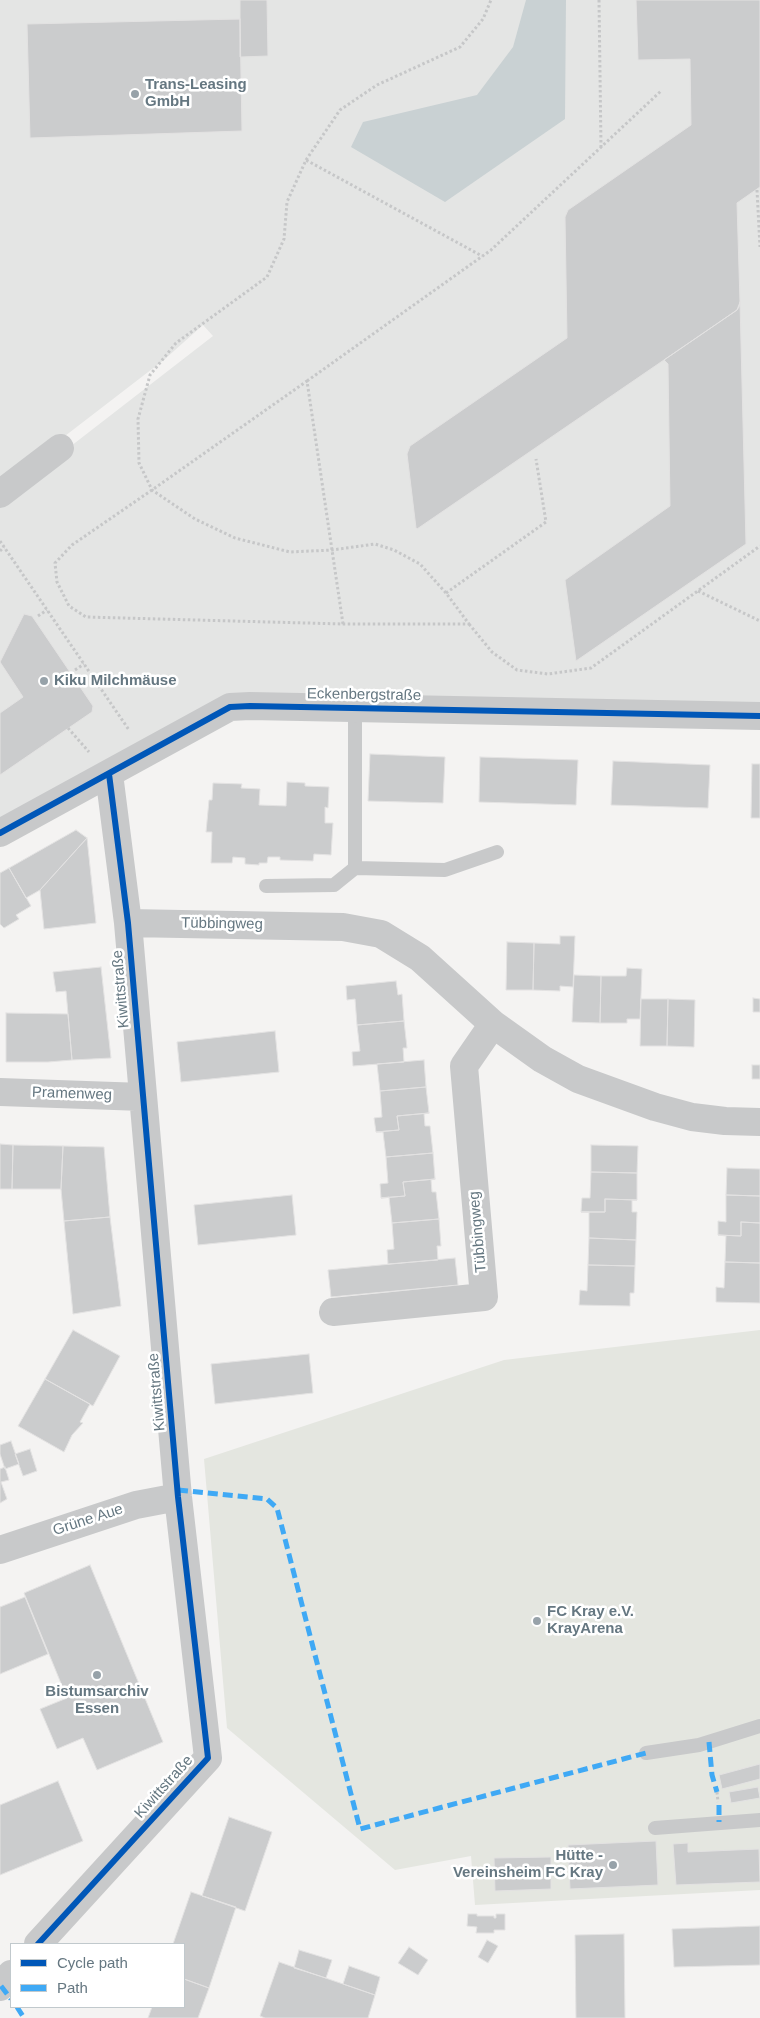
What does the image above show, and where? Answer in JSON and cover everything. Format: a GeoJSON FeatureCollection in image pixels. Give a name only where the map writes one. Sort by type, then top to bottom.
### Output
{"type":"FeatureCollection","features":[{"type":"Feature","properties":{"kind":"street"},"geometry":{"type":"LineString","coordinates":[[0,494],[60,448]]}},
{"type":"Feature","properties":{"kind":"street","name":"Eckenbergstraße"},"geometry":{"type":"LineString","coordinates":[[0,833],[230,707],[760,716]]}},
{"type":"Feature","properties":{"kind":"street","name":"Kiwittstraße"},"geometry":{"type":"LineString","coordinates":[[39,1943],[208,1758],[178,1497],[128,923],[108,774]]}},
{"type":"Feature","properties":{"kind":"street","name":"Tübbingweg"},"geometry":{"type":"LineString","coordinates":[[128,923],[343,927],[381,934],[420,958],[493,1024],[542,1059],[578,1079],[619,1096],[692,1117],[725,1121],[760,1122]]}},
{"type":"Feature","properties":{"kind":"street","name":"Tübbingweg"},"geometry":{"type":"LineString","coordinates":[[333,1312],[484,1297],[464,1066],[493,1024]]}},
{"type":"Feature","properties":{"kind":"street","name":"Pramenweg"},"geometry":{"type":"LineString","coordinates":[[0,1092],[144,1097]]}},
{"type":"Feature","properties":{"kind":"street","name":"Grüne Aue"},"geometry":{"type":"LineString","coordinates":[[0,1550],[136,1504],[178,1497]]}},
{"type":"Feature","properties":{"kind":"street"},"geometry":{"type":"LineString","coordinates":[[0,1987],[10,1975]]}},
{"type":"Feature","properties":{"kind":"lane"},"geometry":{"type":"LineString","coordinates":[[355,708],[355,868]]}},
{"type":"Feature","properties":{"kind":"lane"},"geometry":{"type":"LineString","coordinates":[[266,886],[334,885],[355,868],[445,870],[498,852]]}},
{"type":"Feature","properties":{"kind":"lane"},"geometry":{"type":"LineString","coordinates":[[646,1753],[698,1745],[760,1726]]}},
{"type":"Feature","properties":{"kind":"lane"},"geometry":{"type":"LineString","coordinates":[[655,1828],[760,1820]]}},
{"type":"Feature","properties":{"kind":"path"},"geometry":{"type":"LineString","coordinates":[[491,0],[483,19],[460,47],[377,85],[340,110],[306,160],[286,202],[284,239],[266,278],[176,343],[150,375],[138,419],[139,463],[152,490],[195,519],[234,538],[290,552],[332,550],[375,544],[394,550],[420,564],[446,593],[492,652],[517,670],[548,674],[591,668],[760,546]]}},
{"type":"Feature","properties":{"kind":"path"},"geometry":{"type":"LineString","coordinates":[[599,0],[601,147]]}},
{"type":"Feature","properties":{"kind":"path"},"geometry":{"type":"LineString","coordinates":[[469,624],[343,624],[86,617],[69,606],[57,582],[55,563],[72,545],[482,256],[661,91]]}},
{"type":"Feature","properties":{"kind":"path"},"geometry":{"type":"LineString","coordinates":[[306,160],[482,256]]}},
{"type":"Feature","properties":{"kind":"path"},"geometry":{"type":"LineString","coordinates":[[757,190],[760,247]]}},
{"type":"Feature","properties":{"kind":"path"},"geometry":{"type":"LineString","coordinates":[[307,381],[343,624]]}},
{"type":"Feature","properties":{"kind":"path"},"geometry":{"type":"LineString","coordinates":[[446,593],[546,522],[536,459]]}},
{"type":"Feature","properties":{"kind":"path"},"geometry":{"type":"LineString","coordinates":[[0,541],[118,714]]}},
{"type":"Feature","properties":{"kind":"path"},"geometry":{"type":"LineString","coordinates":[[0,550],[4,547]]}},
{"type":"Feature","properties":{"kind":"path"},"geometry":{"type":"LineString","coordinates":[[698,591],[760,621]]}},
{"type":"Feature","properties":{"kind":"path"},"geometry":{"type":"LineString","coordinates":[[38,616],[47,610]]}},
{"type":"Feature","properties":{"kind":"path"},"geometry":{"type":"LineString","coordinates":[[75,670],[84,664]]}},
{"type":"Feature","properties":{"kind":"path"},"geometry":{"type":"LineString","coordinates":[[716,1792],[718,1805]]}},
{"type":"Feature","properties":{"kind":"shaded area"},"geometry":{"type":"Polygon","coordinates":[[[0,0],[760,0],[760,712],[250,702],[0,826],[0,501],[213,336],[203,325],[165,359],[0,486],[0,0]]]}},
{"type":"Feature","properties":{"kind":"shaded area"},"geometry":{"type":"Polygon","coordinates":[[[526,0],[566,0],[565,119],[445,202],[351,147],[363,122],[477,95],[513,47],[526,0]]]}},
{"type":"Feature","properties":{"kind":"shaded area"},"geometry":{"type":"Polygon","coordinates":[[[760,1330],[760,1890],[475,1905],[471,1856],[395,1870],[227,1728],[204,1459],[504,1360],[760,1330]]]}},
{"type":"Feature","properties":{"kind":"building","name":"Trans-Leasing GmbH"},"geometry":{"type":"Polygon","coordinates":[[[240,0],[267,0],[268,56],[240,57],[240,0]]]}},
{"type":"Feature","properties":{"kind":"building"},"geometry":{"type":"Polygon","coordinates":[[[636,0],[760,0],[760,187],[737,203],[739,307],[417,529],[407,454],[410,446],[567,338],[565,217],[568,210],[691,125],[690,59],[638,60],[636,0]]]}},
{"type":"Feature","properties":{"kind":"building","name":"Trans-Leasing GmbH"},"geometry":{"type":"Polygon","coordinates":[[[240,19],[242,131],[30,138],[27,24],[240,19]]]}},
{"type":"Feature","properties":{"kind":"building"},"geometry":{"type":"Polygon","coordinates":[[[740,302],[746,544],[576,661],[565,580],[670,506],[668,364],[664,360],[737,310],[740,302]]]}},
{"type":"Feature","properties":{"kind":"building","name":"Kiku Milchmäuse"},"geometry":{"type":"Polygon","coordinates":[[[24,614],[32,616],[93,706],[92,712],[0,775],[0,713],[23,697],[0,662],[24,614]]]}},
{"type":"Feature","properties":{"kind":"building"},"geometry":{"type":"Polygon","coordinates":[[[370,754],[445,757],[443,803],[368,801],[370,754]]]}},
{"type":"Feature","properties":{"kind":"building"},"geometry":{"type":"Polygon","coordinates":[[[480,757],[578,760],[576,805],[479,802],[480,757]]]}},
{"type":"Feature","properties":{"kind":"building"},"geometry":{"type":"Polygon","coordinates":[[[613,761],[710,765],[708,808],[611,805],[613,761]]]}},
{"type":"Feature","properties":{"kind":"building"},"geometry":{"type":"Polygon","coordinates":[[[752,764],[760,764],[760,818],[751,818],[752,764]]]}},
{"type":"Feature","properties":{"kind":"building"},"geometry":{"type":"Polygon","coordinates":[[[287,782],[305,783],[305,786],[329,787],[328,808],[325,807],[325,823],[333,823],[331,855],[314,854],[313,861],[280,860],[280,857],[268,857],[267,863],[259,863],[259,865],[245,864],[245,858],[233,857],[232,863],[211,863],[212,832],[206,832],[209,800],[212,800],[213,783],[242,784],[241,788],[260,789],[259,805],[286,806],[287,782]]]}},
{"type":"Feature","properties":{"kind":"building"},"geometry":{"type":"Polygon","coordinates":[[[76,830],[87,838],[40,890],[26,898],[9,868],[76,830]]]}},
{"type":"Feature","properties":{"kind":"building"},"geometry":{"type":"Polygon","coordinates":[[[87,838],[96,923],[44,929],[40,890],[87,838]]]}},
{"type":"Feature","properties":{"kind":"building"},"geometry":{"type":"Polygon","coordinates":[[[9,868],[31,906],[16,915],[19,919],[4,928],[0,924],[0,873],[9,868]]]}},
{"type":"Feature","properties":{"kind":"building"},"geometry":{"type":"Polygon","coordinates":[[[560,936],[575,936],[573,987],[560,986],[560,991],[533,990],[534,943],[560,944],[560,936]]]}},
{"type":"Feature","properties":{"kind":"building"},"geometry":{"type":"Polygon","coordinates":[[[507,942],[534,943],[533,990],[506,990],[507,942]]]}},
{"type":"Feature","properties":{"kind":"building"},"geometry":{"type":"Polygon","coordinates":[[[101,967],[111,1058],[72,1060],[66,991],[56,992],[53,972],[101,967]]]}},
{"type":"Feature","properties":{"kind":"building"},"geometry":{"type":"Polygon","coordinates":[[[627,968],[642,969],[640,1019],[627,1019],[627,1023],[600,1023],[601,976],[626,976],[627,968]]]}},
{"type":"Feature","properties":{"kind":"building"},"geometry":{"type":"Polygon","coordinates":[[[574,975],[601,976],[600,1023],[572,1022],[574,975]]]}},
{"type":"Feature","properties":{"kind":"building"},"geometry":{"type":"Polygon","coordinates":[[[396,981],[398,995],[402,994],[404,1021],[357,1025],[355,999],[347,1000],[346,986],[396,981]]]}},
{"type":"Feature","properties":{"kind":"building"},"geometry":{"type":"Polygon","coordinates":[[[753,998],[760,999],[760,1012],[753,1012],[753,998]]]}},
{"type":"Feature","properties":{"kind":"building"},"geometry":{"type":"Polygon","coordinates":[[[641,999],[668,999],[667,1046],[640,1046],[641,999]]]}},
{"type":"Feature","properties":{"kind":"building"},"geometry":{"type":"Polygon","coordinates":[[[668,999],[695,1000],[694,1047],[667,1046],[668,999]]]}},
{"type":"Feature","properties":{"kind":"building"},"geometry":{"type":"Polygon","coordinates":[[[6,1013],[68,1014],[72,1060],[6,1062],[6,1013]]]}},
{"type":"Feature","properties":{"kind":"building"},"geometry":{"type":"Polygon","coordinates":[[[404,1021],[407,1048],[403,1048],[404,1062],[353,1066],[352,1052],[360,1051],[357,1025],[404,1021]]]}},
{"type":"Feature","properties":{"kind":"building"},"geometry":{"type":"Polygon","coordinates":[[[275,1031],[279,1072],[181,1082],[177,1042],[275,1031]]]}},
{"type":"Feature","properties":{"kind":"building"},"geometry":{"type":"Polygon","coordinates":[[[424,1060],[426,1087],[380,1091],[377,1064],[424,1060]]]}},
{"type":"Feature","properties":{"kind":"building"},"geometry":{"type":"Polygon","coordinates":[[[752,1065],[760,1065],[760,1079],[752,1079],[752,1065]]]}},
{"type":"Feature","properties":{"kind":"building"},"geometry":{"type":"Polygon","coordinates":[[[426,1087],[429,1113],[397,1116],[399,1130],[376,1132],[374,1118],[382,1117],[380,1091],[426,1087]]]}},
{"type":"Feature","properties":{"kind":"building"},"geometry":{"type":"Polygon","coordinates":[[[429,1113],[424,1114],[425,1126],[430,1126],[433,1153],[386,1157],[383,1132],[376,1132],[399,1130],[397,1116],[429,1113]]]}},
{"type":"Feature","properties":{"kind":"building"},"geometry":{"type":"Polygon","coordinates":[[[0,1144],[13,1145],[12,1189],[0,1189],[0,1144]]]}},
{"type":"Feature","properties":{"kind":"building"},"geometry":{"type":"Polygon","coordinates":[[[13,1145],[63,1146],[61,1189],[12,1189],[13,1145]]]}},
{"type":"Feature","properties":{"kind":"building"},"geometry":{"type":"Polygon","coordinates":[[[591,1145],[638,1146],[637,1173],[591,1172],[591,1145]]]}},
{"type":"Feature","properties":{"kind":"building"},"geometry":{"type":"Polygon","coordinates":[[[63,1146],[104,1147],[110,1217],[64,1221],[61,1189],[63,1146]]]}},
{"type":"Feature","properties":{"kind":"building"},"geometry":{"type":"Polygon","coordinates":[[[433,1153],[435,1179],[403,1182],[405,1196],[381,1198],[380,1184],[388,1183],[386,1157],[433,1153]]]}},
{"type":"Feature","properties":{"kind":"building"},"geometry":{"type":"Polygon","coordinates":[[[727,1168],[760,1169],[760,1196],[726,1195],[727,1168]]]}},
{"type":"Feature","properties":{"kind":"building"},"geometry":{"type":"Polygon","coordinates":[[[591,1172],[637,1173],[637,1200],[605,1199],[605,1212],[581,1212],[582,1198],[590,1198],[591,1172]]]}},
{"type":"Feature","properties":{"kind":"building"},"geometry":{"type":"Polygon","coordinates":[[[435,1179],[431,1180],[432,1192],[436,1192],[439,1219],[392,1223],[389,1197],[405,1196],[403,1182],[435,1179]]]}},
{"type":"Feature","properties":{"kind":"building"},"geometry":{"type":"Polygon","coordinates":[[[292,1195],[296,1235],[198,1245],[194,1205],[292,1195]]]}},
{"type":"Feature","properties":{"kind":"building"},"geometry":{"type":"Polygon","coordinates":[[[726,1195],[760,1196],[760,1223],[741,1222],[741,1236],[718,1235],[718,1221],[726,1222],[726,1195]]]}},
{"type":"Feature","properties":{"kind":"building"},"geometry":{"type":"Polygon","coordinates":[[[605,1199],[637,1200],[632,1200],[632,1212],[637,1212],[636,1240],[589,1238],[589,1212],[605,1212],[605,1199]]]}},
{"type":"Feature","properties":{"kind":"building"},"geometry":{"type":"Polygon","coordinates":[[[110,1217],[121,1306],[73,1314],[64,1221],[110,1217]]]}},
{"type":"Feature","properties":{"kind":"building"},"geometry":{"type":"Polygon","coordinates":[[[439,1219],[441,1246],[437,1246],[438,1260],[388,1264],[387,1250],[394,1249],[392,1223],[439,1219]]]}},
{"type":"Feature","properties":{"kind":"building"},"geometry":{"type":"Polygon","coordinates":[[[741,1222],[760,1223],[760,1263],[725,1262],[726,1236],[718,1235],[741,1236],[741,1222]]]}},
{"type":"Feature","properties":{"kind":"building"},"geometry":{"type":"Polygon","coordinates":[[[589,1238],[636,1240],[635,1266],[588,1265],[589,1238]]]}},
{"type":"Feature","properties":{"kind":"building"},"geometry":{"type":"Polygon","coordinates":[[[455,1258],[458,1285],[331,1297],[328,1270],[455,1258]]]}},
{"type":"Feature","properties":{"kind":"building"},"geometry":{"type":"Polygon","coordinates":[[[725,1262],[760,1263],[760,1303],[716,1302],[716,1287],[724,1288],[725,1262]]]}},
{"type":"Feature","properties":{"kind":"building"},"geometry":{"type":"Polygon","coordinates":[[[588,1265],[635,1266],[634,1293],[630,1293],[630,1306],[579,1305],[580,1290],[587,1291],[588,1265]]]}},
{"type":"Feature","properties":{"kind":"building"},"geometry":{"type":"Polygon","coordinates":[[[73,1330],[120,1356],[93,1406],[45,1379],[73,1330]]]}},
{"type":"Feature","properties":{"kind":"building"},"geometry":{"type":"Polygon","coordinates":[[[309,1354],[313,1393],[215,1404],[211,1364],[309,1354]]]}},
{"type":"Feature","properties":{"kind":"building"},"geometry":{"type":"Polygon","coordinates":[[[45,1379],[90,1404],[80,1422],[83,1423],[72,1435],[64,1452],[18,1426],[45,1379]]]}},
{"type":"Feature","properties":{"kind":"building"},"geometry":{"type":"Polygon","coordinates":[[[11,1441],[19,1464],[5,1469],[0,1454],[0,1445],[11,1441]]]}},
{"type":"Feature","properties":{"kind":"building"},"geometry":{"type":"Polygon","coordinates":[[[30,1449],[37,1471],[23,1476],[15,1454],[30,1449]]]}},
{"type":"Feature","properties":{"kind":"building"},"geometry":{"type":"Polygon","coordinates":[[[5,1467],[9,1480],[1,1482],[7,1499],[0,1503],[0,1469],[5,1467]]]}},
{"type":"Feature","properties":{"kind":"building","name":"Bistumsarchiv Essen"},"geometry":{"type":"Polygon","coordinates":[[[90,1565],[163,1742],[97,1770],[83,1738],[57,1749],[40,1709],[67,1698],[24,1593],[90,1565]]]}},
{"type":"Feature","properties":{"kind":"building"},"geometry":{"type":"Polygon","coordinates":[[[25,1597],[48,1654],[0,1674],[0,1607],[25,1597]]]}},
{"type":"Feature","properties":{"kind":"building"},"geometry":{"type":"Polygon","coordinates":[[[760,1764],[760,1779],[722,1789],[719,1775],[760,1764]]]}},
{"type":"Feature","properties":{"kind":"building"},"geometry":{"type":"Polygon","coordinates":[[[58,1781],[83,1841],[0,1875],[0,1805],[58,1781]]]}},
{"type":"Feature","properties":{"kind":"building"},"geometry":{"type":"Polygon","coordinates":[[[758,1787],[760,1798],[731,1803],[729,1792],[758,1787]]]}},
{"type":"Feature","properties":{"kind":"building"},"geometry":{"type":"Polygon","coordinates":[[[229,1817],[272,1832],[245,1911],[202,1896],[229,1817]]]}},
{"type":"Feature","properties":{"kind":"building","name":"Hütte - Vereinsheim FC Kray"},"geometry":{"type":"Polygon","coordinates":[[[656,1841],[658,1885],[570,1889],[568,1845],[656,1841]]]}},
{"type":"Feature","properties":{"kind":"building"},"geometry":{"type":"Polygon","coordinates":[[[688,1843],[688,1852],[759,1849],[760,1882],[676,1885],[673,1844],[688,1843]]]}},
{"type":"Feature","properties":{"kind":"building"},"geometry":{"type":"Polygon","coordinates":[[[551,1857],[551,1889],[495,1891],[494,1858],[551,1857]]]}},
{"type":"Feature","properties":{"kind":"building"},"geometry":{"type":"Polygon","coordinates":[[[191,1892],[236,1907],[209,1988],[185,1979],[185,1943],[173,1943],[191,1892]]]}},
{"type":"Feature","properties":{"kind":"building"},"geometry":{"type":"Polygon","coordinates":[[[468,1914],[494,1916],[496,1918],[496,1914],[505,1914],[505,1930],[494,1930],[494,1933],[476,1933],[477,1927],[467,1926],[468,1914]]]}},
{"type":"Feature","properties":{"kind":"building"},"geometry":{"type":"Polygon","coordinates":[[[760,1926],[760,1965],[674,1967],[672,1929],[760,1926]]]}},
{"type":"Feature","properties":{"kind":"building"},"geometry":{"type":"Polygon","coordinates":[[[624,1934],[625,2018],[576,2018],[575,1935],[624,1934]]]}},
{"type":"Feature","properties":{"kind":"building"},"geometry":{"type":"Polygon","coordinates":[[[487,1940],[498,1946],[488,1963],[478,1957],[487,1940]]]}},
{"type":"Feature","properties":{"kind":"building"},"geometry":{"type":"Polygon","coordinates":[[[409,1947],[428,1960],[418,1975],[398,1963],[409,1947]]]}},
{"type":"Feature","properties":{"kind":"building"},"geometry":{"type":"Polygon","coordinates":[[[299,1950],[332,1960],[326,1978],[294,1968],[299,1950]]]}},
{"type":"Feature","properties":{"kind":"building"},"geometry":{"type":"Polygon","coordinates":[[[279,1962],[375,1995],[368,2018],[265,2018],[260,2016],[279,1962]]]}},
{"type":"Feature","properties":{"kind":"building"},"geometry":{"type":"Polygon","coordinates":[[[349,1966],[380,1977],[375,1995],[343,1984],[349,1966]]]}},
{"type":"Feature","properties":{"kind":"building"},"geometry":{"type":"Polygon","coordinates":[[[185,1979],[209,1988],[198,2018],[148,2018],[152,2008],[185,2008],[185,1979]]]}},
{"type":"Feature","properties":{"kind":"marked path"},"geometry":{"type":"LineString","coordinates":[[178,1490],[267,1499],[277,1508],[360,1829],[646,1753]]}},
{"type":"Feature","properties":{"kind":"marked path"},"geometry":{"type":"LineString","coordinates":[[709,1742],[712,1775],[717,1792]]}},
{"type":"Feature","properties":{"kind":"marked path"},"geometry":{"type":"LineString","coordinates":[[719,1805],[719,1822]]}},
{"type":"Feature","properties":{"kind":"marked path"},"geometry":{"type":"LineString","coordinates":[[1,1986],[10,1998]]}},
{"type":"Feature","properties":{"kind":"marked path"},"geometry":{"type":"LineString","coordinates":[[18,2008],[24,2018]]}},
{"type":"Feature","properties":{"kind":"cycle path"},"geometry":{"type":"LineString","coordinates":[[0,833],[230,707],[760,716]]}},
{"type":"Feature","properties":{"kind":"cycle path"},"geometry":{"type":"LineString","coordinates":[[39,1943],[208,1758],[178,1497],[128,923],[109,774]]}},
{"type":"Feature","properties":{"kind":"place","name":"Trans-Leasing GmbH"},"geometry":{"type":"Point","coordinates":[135,94]}},
{"type":"Feature","properties":{"kind":"place","name":"Kiku Milchmäuse"},"geometry":{"type":"Point","coordinates":[44,681]}},
{"type":"Feature","properties":{"kind":"place","name":"FC Kray e.V. KrayArena"},"geometry":{"type":"Point","coordinates":[537,1621]}},
{"type":"Feature","properties":{"kind":"place","name":"Bistumsarchiv Essen"},"geometry":{"type":"Point","coordinates":[97,1675]}},
{"type":"Feature","properties":{"kind":"place","name":"Hütte - Vereinsheim FC Kray"},"geometry":{"type":"Point","coordinates":[613,1865]}}]}
